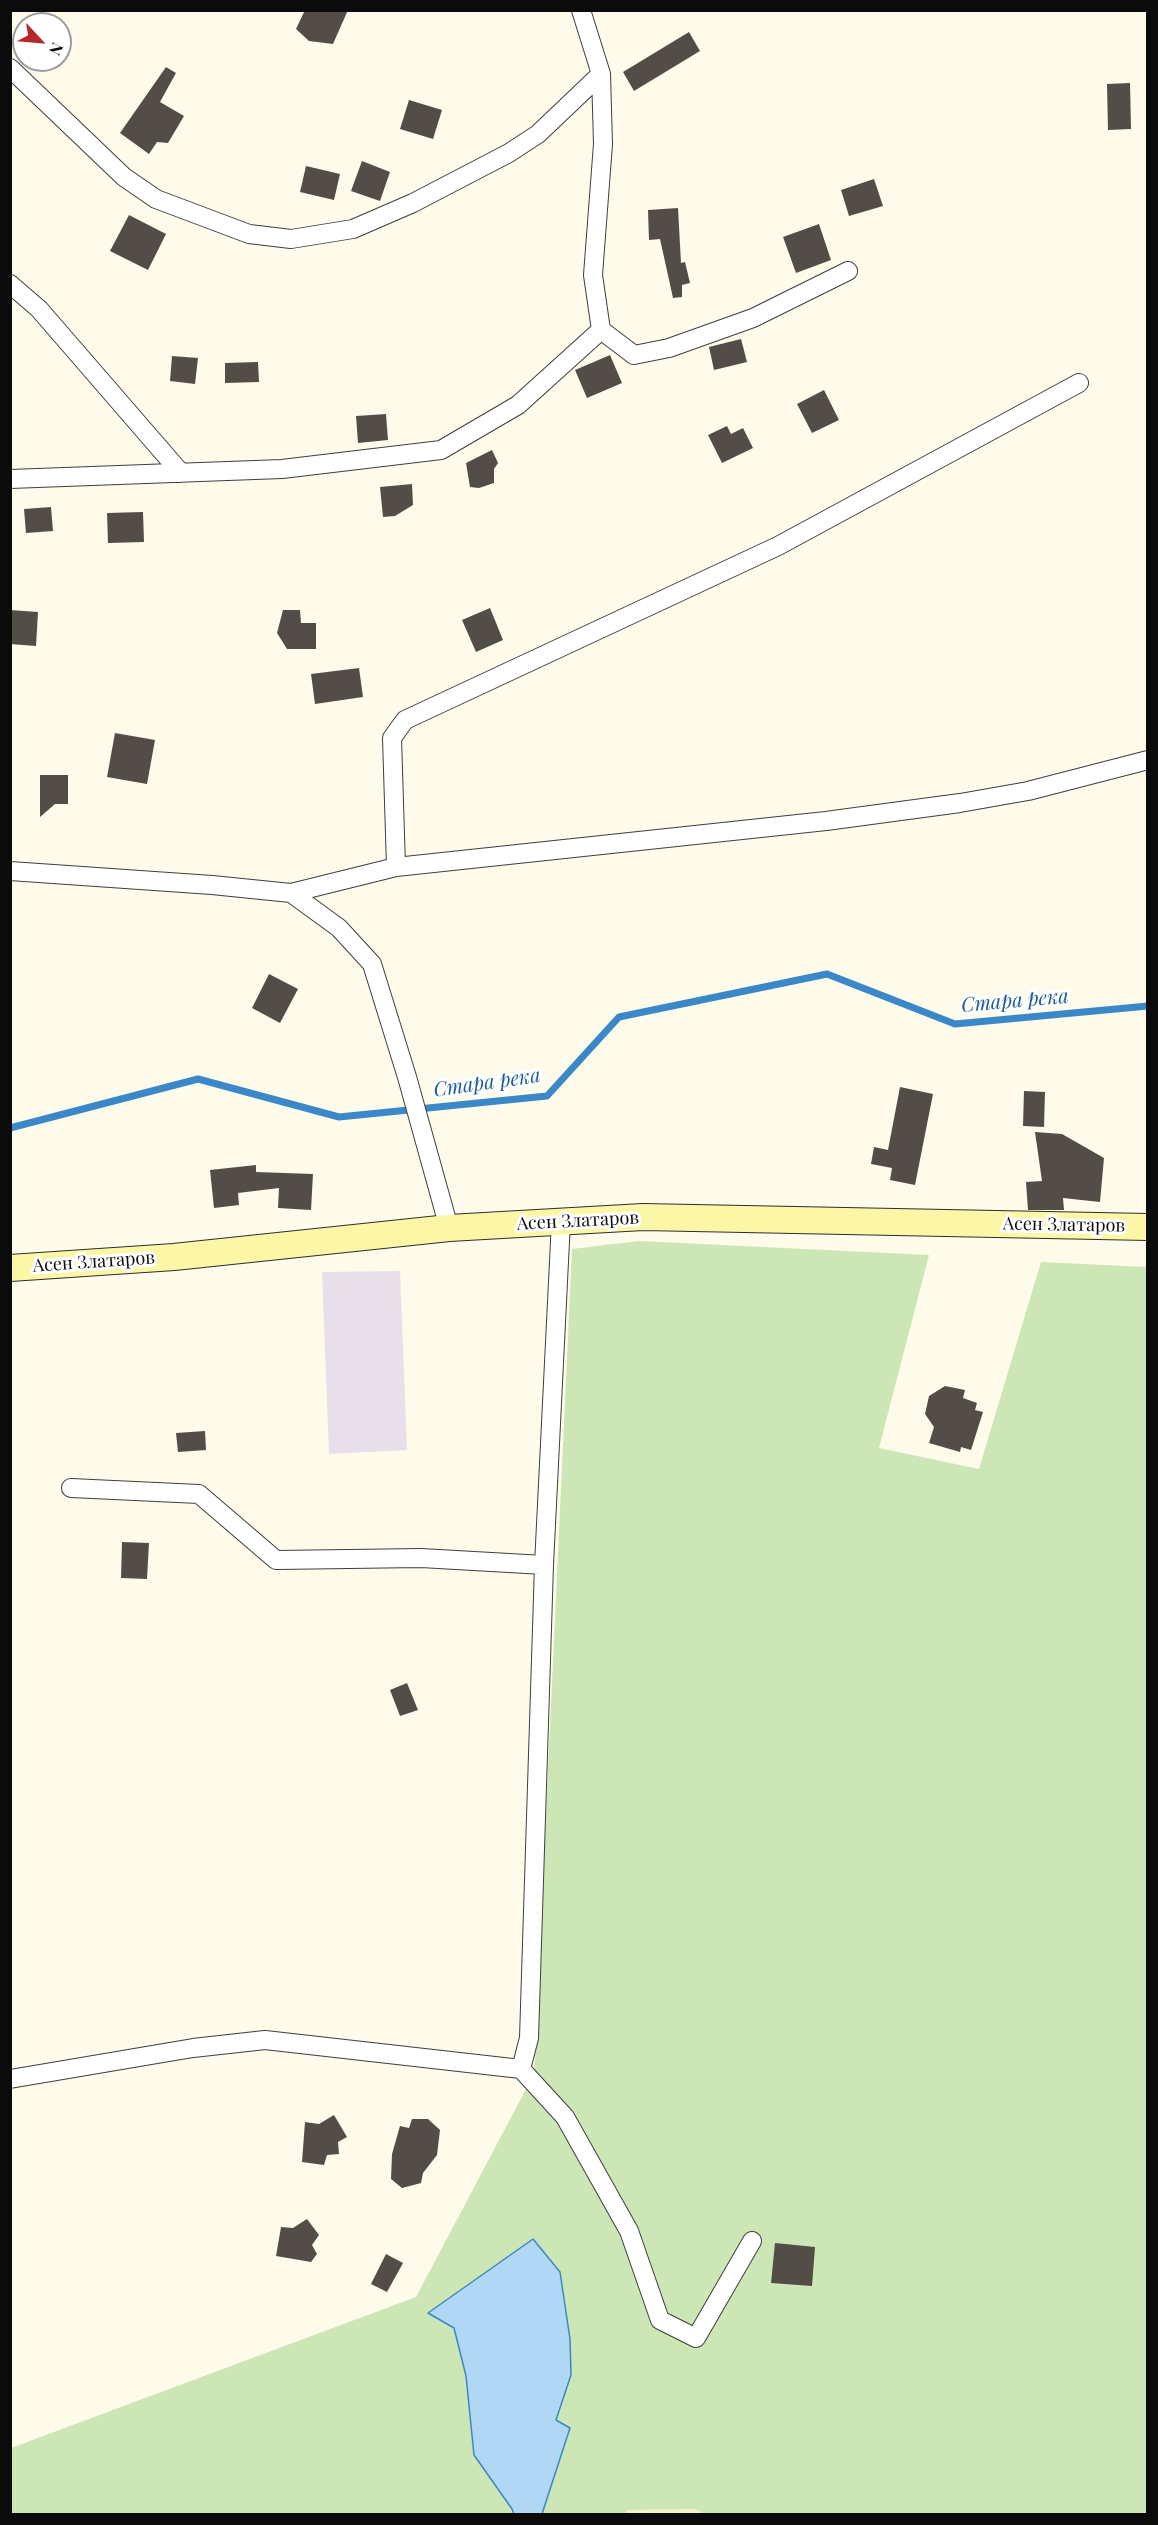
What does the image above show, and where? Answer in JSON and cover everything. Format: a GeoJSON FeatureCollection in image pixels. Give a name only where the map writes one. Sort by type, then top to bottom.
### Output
{"type":"FeatureCollection","features":[{"type":"Feature","properties":{"kind":"street"},"geometry":{"type":"LineString","coordinates":[[581,10],[601,74],[603,144],[593,275],[601,330],[634,355],[669,348],[753,318],[848,272]]}},
{"type":"Feature","properties":{"kind":"street"},"geometry":{"type":"LineString","coordinates":[[10,68],[124,177],[156,199],[249,234],[291,239],[353,229],[412,203],[509,153],[538,134],[601,74]]}},
{"type":"Feature","properties":{"kind":"street"},"geometry":{"type":"LineString","coordinates":[[10,284],[39,309],[181,473]]}},
{"type":"Feature","properties":{"kind":"street"},"geometry":{"type":"LineString","coordinates":[[10,479],[282,469],[441,450],[518,405],[601,330]]}},
{"type":"Feature","properties":{"kind":"street"},"geometry":{"type":"LineString","coordinates":[[396,867],[392,738],[405,720],[778,546],[1079,383]]}},
{"type":"Feature","properties":{"kind":"street"},"geometry":{"type":"LineString","coordinates":[[10,871],[212,885],[291,893],[396,867],[826,821],[960,803],[1028,791],[1148,760]]}},
{"type":"Feature","properties":{"kind":"street"},"geometry":{"type":"LineString","coordinates":[[291,893],[339,928],[372,964],[407,1077],[448,1228]]}},
{"type":"Feature","properties":{"kind":"street","name":"Асен Златаров"},"geometry":{"type":"LineString","coordinates":[[10,1268],[174,1257],[448,1228],[643,1217],[1148,1227]]}},
{"type":"Feature","properties":{"kind":"street"},"geometry":{"type":"LineString","coordinates":[[522,2069],[529,2038],[544,1565],[561,1221]]}},
{"type":"Feature","properties":{"kind":"street"},"geometry":{"type":"LineString","coordinates":[[71,1488],[199,1494],[276,1560],[421,1558],[544,1565]]}},
{"type":"Feature","properties":{"kind":"street"},"geometry":{"type":"LineString","coordinates":[[10,2079],[193,2048],[265,2040],[522,2069],[565,2117],[629,2230],[660,2320],[696,2338],[752,2241]]}},
{"type":"Feature","properties":{"kind":"shaded area"},"geometry":{"type":"Polygon","coordinates":[[[400,1271],[407,1450],[329,1454],[322,1272],[400,1271]]]}},
{"type":"Feature","properties":{"kind":"shaded area"},"geometry":{"type":"Polygon","coordinates":[[[696,2509],[705,2514],[625,2514],[627,2510],[696,2509]]]}},
{"type":"Feature","properties":{"kind":"green space"},"geometry":{"type":"Polygon","coordinates":[[[639,1241],[929,1255],[879,1448],[979,1469],[1041,1262],[1147,1267],[1147,2514],[705,2514],[695,2509],[627,2510],[625,2514],[542,2514],[570,2428],[556,2421],[571,2375],[454,2328],[466,2376],[474,2454],[513,2509],[514,2514],[11,2514],[11,2448],[416,2297],[534,2074],[572,1249],[639,1241]]]}},
{"type":"Feature","properties":{"kind":"water"},"geometry":{"type":"Polygon","coordinates":[[[533,2239],[560,2272],[570,2339],[571,2375],[556,2420],[570,2428],[542,2514],[514,2514],[474,2455],[466,2376],[454,2328],[428,2313],[533,2239]]]}},
{"type":"Feature","properties":{"kind":"building"},"geometry":{"type":"Polygon","coordinates":[[[305,10],[348,10],[333,44],[309,41],[296,29],[305,10]]]}},
{"type":"Feature","properties":{"kind":"building"},"geometry":{"type":"Polygon","coordinates":[[[689,32],[700,51],[634,91],[623,72],[689,32]]]}},
{"type":"Feature","properties":{"kind":"building"},"geometry":{"type":"Polygon","coordinates":[[[166,67],[176,73],[160,102],[184,116],[168,143],[157,142],[149,154],[120,133],[166,67]]]}},
{"type":"Feature","properties":{"kind":"building"},"geometry":{"type":"Polygon","coordinates":[[[1130,83],[1131,129],[1108,130],[1107,84],[1130,83]]]}},
{"type":"Feature","properties":{"kind":"building"},"geometry":{"type":"Polygon","coordinates":[[[409,100],[442,110],[433,139],[400,129],[409,100]]]}},
{"type":"Feature","properties":{"kind":"building"},"geometry":{"type":"Polygon","coordinates":[[[362,161],[390,172],[380,201],[351,191],[362,161]]]}},
{"type":"Feature","properties":{"kind":"building"},"geometry":{"type":"Polygon","coordinates":[[[306,166],[340,174],[334,200],[300,192],[306,166]]]}},
{"type":"Feature","properties":{"kind":"building"},"geometry":{"type":"Polygon","coordinates":[[[874,179],[883,206],[849,216],[841,190],[874,179]]]}},
{"type":"Feature","properties":{"kind":"building"},"geometry":{"type":"Polygon","coordinates":[[[678,208],[681,263],[685,262],[690,283],[682,285],[682,297],[673,298],[660,239],[649,240],[648,210],[678,208]]]}},
{"type":"Feature","properties":{"kind":"building"},"geometry":{"type":"Polygon","coordinates":[[[129,215],[166,234],[148,270],[110,251],[129,215]]]}},
{"type":"Feature","properties":{"kind":"building"},"geometry":{"type":"Polygon","coordinates":[[[819,224],[831,260],[796,273],[783,237],[819,224]]]}},
{"type":"Feature","properties":{"kind":"building"},"geometry":{"type":"Polygon","coordinates":[[[741,339],[747,362],[714,370],[709,347],[741,339]]]}},
{"type":"Feature","properties":{"kind":"building"},"geometry":{"type":"Polygon","coordinates":[[[610,355],[622,383],[587,398],[575,370],[610,355]]]}},
{"type":"Feature","properties":{"kind":"building"},"geometry":{"type":"Polygon","coordinates":[[[172,356],[198,358],[195,384],[170,381],[172,356]]]}},
{"type":"Feature","properties":{"kind":"building"},"geometry":{"type":"Polygon","coordinates":[[[258,362],[259,382],[225,383],[225,363],[258,362]]]}},
{"type":"Feature","properties":{"kind":"building"},"geometry":{"type":"Polygon","coordinates":[[[824,390],[839,420],[812,433],[797,404],[824,390]]]}},
{"type":"Feature","properties":{"kind":"building"},"geometry":{"type":"Polygon","coordinates":[[[386,414],[388,440],[358,443],[356,416],[386,414]]]}},
{"type":"Feature","properties":{"kind":"building"},"geometry":{"type":"Polygon","coordinates":[[[727,426],[731,434],[743,428],[753,448],[722,463],[708,435],[727,426]]]}},
{"type":"Feature","properties":{"kind":"building"},"geometry":{"type":"Polygon","coordinates":[[[492,450],[498,463],[494,469],[494,483],[479,488],[470,487],[466,463],[492,450]]]}},
{"type":"Feature","properties":{"kind":"building"},"geometry":{"type":"Polygon","coordinates":[[[412,484],[413,505],[395,516],[383,517],[380,487],[412,484]]]}},
{"type":"Feature","properties":{"kind":"building"},"geometry":{"type":"Polygon","coordinates":[[[51,507],[53,531],[26,533],[24,509],[51,507]]]}},
{"type":"Feature","properties":{"kind":"building"},"geometry":{"type":"Polygon","coordinates":[[[143,512],[144,542],[108,543],[107,513],[143,512]]]}},
{"type":"Feature","properties":{"kind":"building"},"geometry":{"type":"Polygon","coordinates":[[[490,608],[503,640],[476,652],[462,620],[490,608]]]}},
{"type":"Feature","properties":{"kind":"building"},"geometry":{"type":"Polygon","coordinates":[[[10,610],[38,612],[36,646],[10,644],[10,610]]]}},
{"type":"Feature","properties":{"kind":"building"},"geometry":{"type":"Polygon","coordinates":[[[283,610],[300,610],[301,623],[316,623],[316,649],[287,649],[277,633],[283,610]]]}},
{"type":"Feature","properties":{"kind":"building"},"geometry":{"type":"Polygon","coordinates":[[[359,668],[363,697],[315,704],[311,674],[359,668]]]}},
{"type":"Feature","properties":{"kind":"building"},"geometry":{"type":"Polygon","coordinates":[[[115,733],[155,740],[147,784],[107,777],[115,733]]]}},
{"type":"Feature","properties":{"kind":"building"},"geometry":{"type":"Polygon","coordinates":[[[40,775],[68,775],[68,804],[55,804],[40,817],[40,775]]]}},
{"type":"Feature","properties":{"kind":"building"},"geometry":{"type":"Polygon","coordinates":[[[269,974],[298,989],[280,1023],[252,1008],[269,974]]]}},
{"type":"Feature","properties":{"kind":"building"},"geometry":{"type":"Polygon","coordinates":[[[900,1087],[933,1094],[915,1185],[890,1180],[892,1168],[871,1164],[874,1147],[888,1150],[900,1087]]]}},
{"type":"Feature","properties":{"kind":"building"},"geometry":{"type":"Polygon","coordinates":[[[1024,1091],[1045,1092],[1044,1127],[1023,1126],[1024,1091]]]}},
{"type":"Feature","properties":{"kind":"building"},"geometry":{"type":"Polygon","coordinates":[[[1035,1132],[1062,1134],[1104,1158],[1100,1202],[1063,1198],[1064,1210],[1028,1210],[1026,1182],[1042,1181],[1035,1132]]]}},
{"type":"Feature","properties":{"kind":"building"},"geometry":{"type":"Polygon","coordinates":[[[256,1165],[256,1172],[313,1174],[311,1210],[278,1208],[279,1188],[238,1193],[239,1205],[214,1208],[210,1170],[256,1165]]]}},
{"type":"Feature","properties":{"kind":"building"},"geometry":{"type":"Polygon","coordinates":[[[945,1386],[965,1390],[963,1398],[977,1403],[975,1410],[983,1412],[971,1450],[961,1447],[960,1452],[929,1443],[934,1427],[925,1414],[929,1396],[945,1386]]]}},
{"type":"Feature","properties":{"kind":"building"},"geometry":{"type":"Polygon","coordinates":[[[205,1431],[206,1450],[178,1452],[176,1433],[205,1431]]]}},
{"type":"Feature","properties":{"kind":"building"},"geometry":{"type":"Polygon","coordinates":[[[122,1542],[149,1543],[147,1579],[121,1578],[122,1542]]]}},
{"type":"Feature","properties":{"kind":"building"},"geometry":{"type":"Polygon","coordinates":[[[407,1683],[418,1710],[400,1716],[390,1690],[407,1683]]]}},
{"type":"Feature","properties":{"kind":"building"},"geometry":{"type":"Polygon","coordinates":[[[334,2115],[347,2137],[338,2142],[339,2154],[327,2155],[324,2165],[302,2162],[305,2122],[319,2124],[334,2115]]]}},
{"type":"Feature","properties":{"kind":"building"},"geometry":{"type":"Polygon","coordinates":[[[412,2119],[428,2119],[440,2130],[437,2155],[423,2173],[421,2183],[402,2188],[391,2179],[392,2154],[400,2126],[409,2128],[412,2119]]]}},
{"type":"Feature","properties":{"kind":"building"},"geometry":{"type":"Polygon","coordinates":[[[307,2219],[319,2235],[312,2245],[317,2254],[311,2262],[276,2256],[281,2227],[293,2228],[307,2219]]]}},
{"type":"Feature","properties":{"kind":"building"},"geometry":{"type":"Polygon","coordinates":[[[775,2243],[815,2247],[812,2286],[771,2283],[775,2243]]]}},
{"type":"Feature","properties":{"kind":"building"},"geometry":{"type":"Polygon","coordinates":[[[386,2254],[403,2263],[387,2292],[371,2284],[386,2254]]]}},
{"type":"Feature","properties":{"kind":"waterway","name":"Стара река"},"geometry":{"type":"LineString","coordinates":[[10,1128],[198,1079],[339,1117],[547,1096],[619,1017],[827,974],[955,1024],[1148,1006]]}}]}
